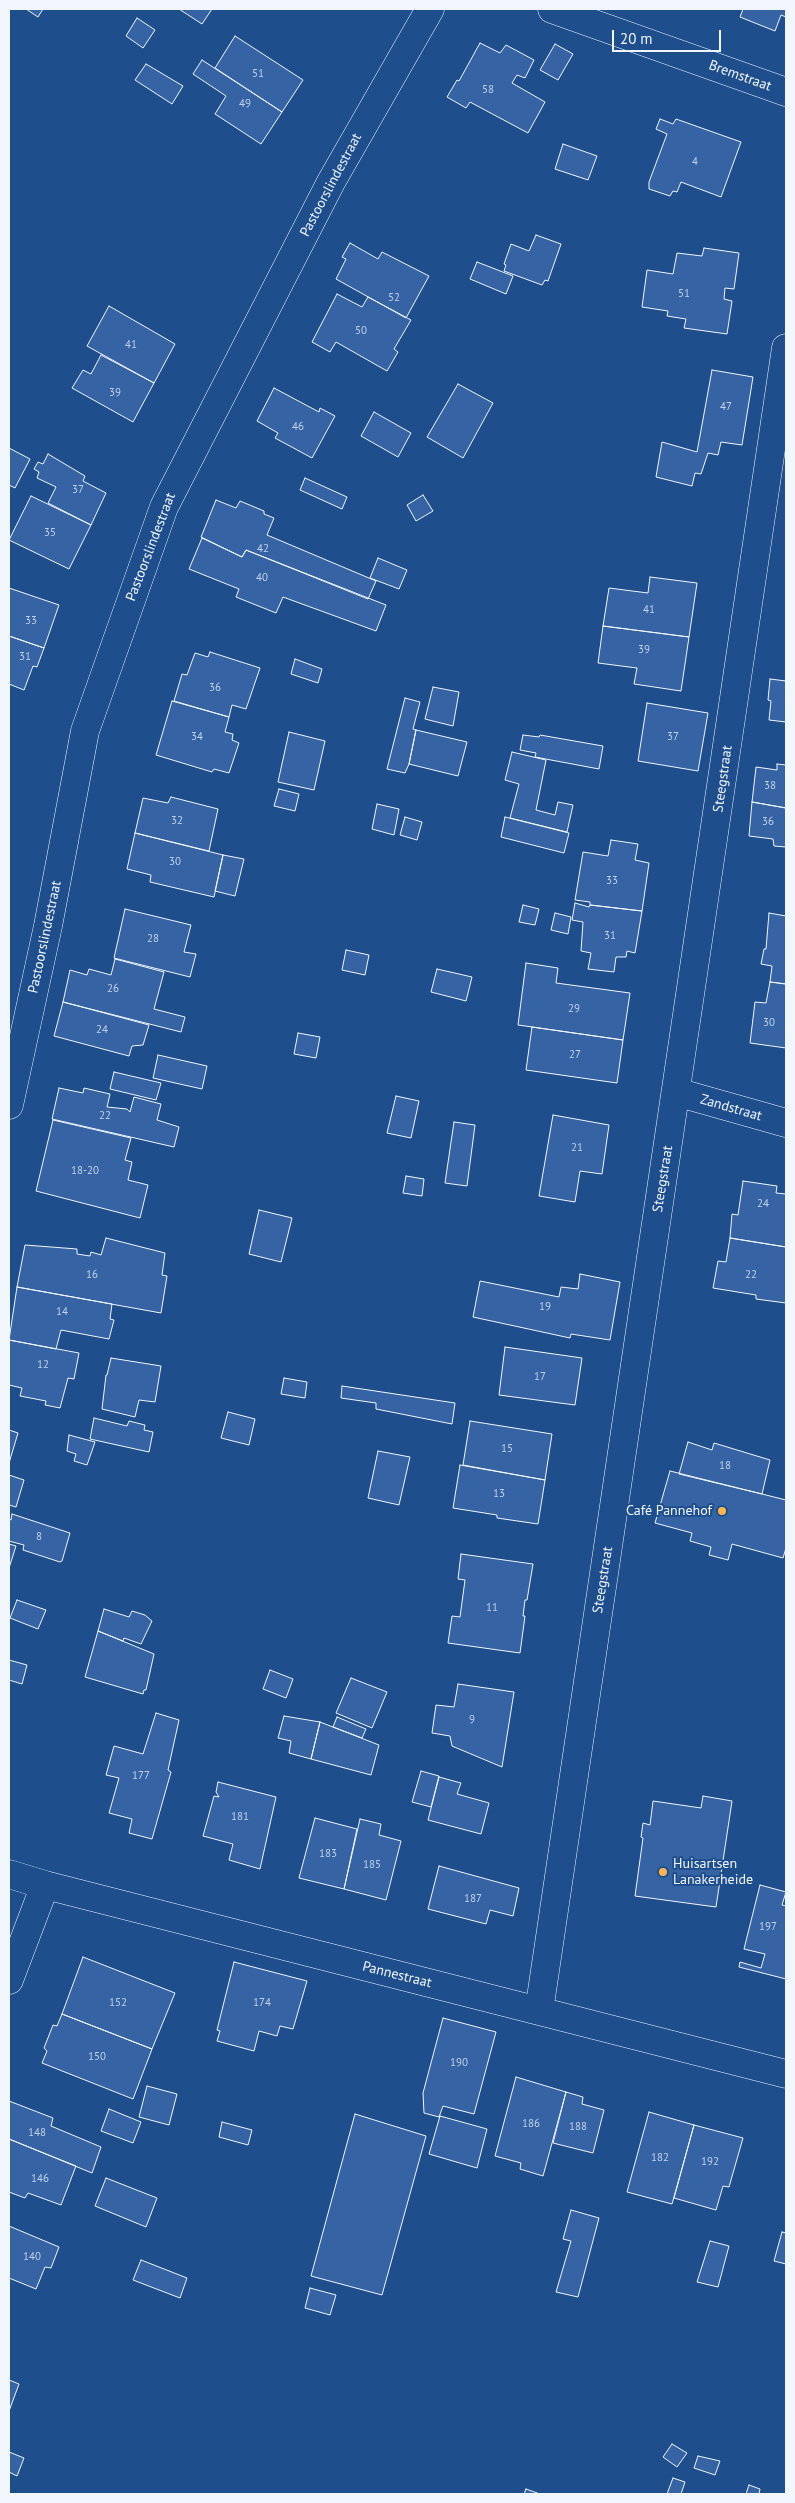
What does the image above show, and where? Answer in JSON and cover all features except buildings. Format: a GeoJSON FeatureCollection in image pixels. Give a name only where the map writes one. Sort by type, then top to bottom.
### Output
{"type":"FeatureCollection","features":[{"type":"Feature","properties":{"kind":"street","name":"Pastoorslindestraat"},"geometry":{"type":"LineString","coordinates":[[9,1105],[48,926],[85,731],[164,507],[331,182],[430,9]]}},
{"type":"Feature","properties":{"kind":"street","name":"Bremstraat"},"geometry":{"type":"LineString","coordinates":[[552,9],[786,92]]}},
{"type":"Feature","properties":{"kind":"street","name":"Steegstraat"},"geometry":{"type":"LineString","coordinates":[[539,2011],[786,348]]}},
{"type":"Feature","properties":{"kind":"street","name":"Zandstraat"},"geometry":{"type":"LineString","coordinates":[[676,1092],[786,1123]]}},
{"type":"Feature","properties":{"kind":"street","name":"Pannestraat"},"geometry":{"type":"LineString","coordinates":[[9,1874],[45,1886],[786,2074]]}},
{"type":"Feature","properties":{"kind":"street"},"geometry":{"type":"LineString","coordinates":[[9,1980],[45,1886]]}},
{"type":"Feature","properties":{"kind":"place","name":"Café Pannehof"},"geometry":{"type":"Point","coordinates":[722,1511]}},
{"type":"Feature","properties":{"kind":"place","name":"Huisartsen Lanakerheide"},"geometry":{"type":"Point","coordinates":[663,1872]}}]}
